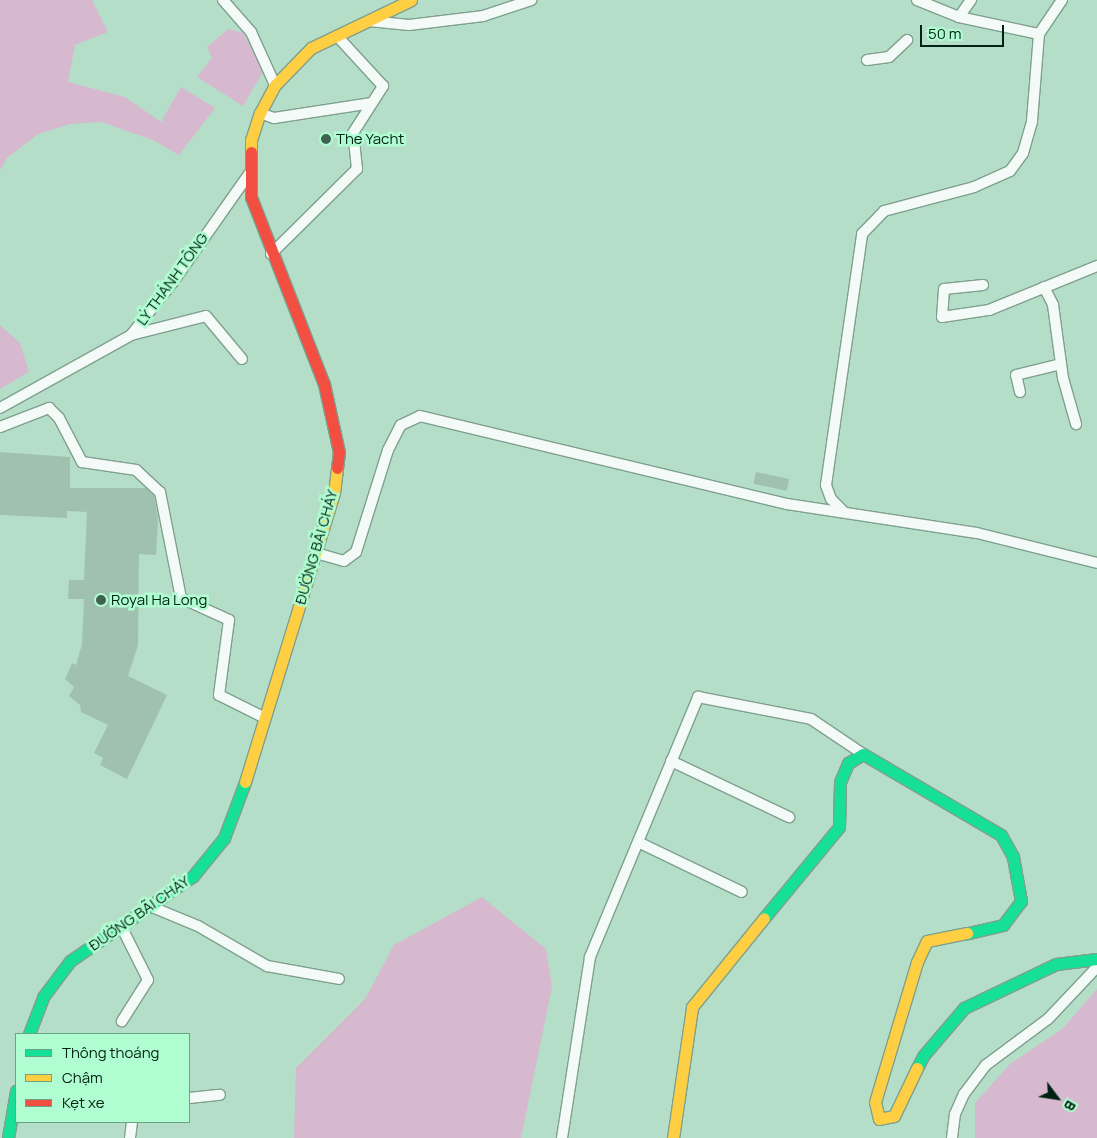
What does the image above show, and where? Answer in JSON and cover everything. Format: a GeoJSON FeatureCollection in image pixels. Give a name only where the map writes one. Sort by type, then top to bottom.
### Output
{"type":"FeatureCollection","features":[{"type":"Feature","properties":{"kind":"main road","name":"ĐƯỜNG BÃI CHÁY"},"geometry":{"type":"LineString","coordinates":[[29,1033],[43,998],[70,961],[122,928],[193,876],[224,838],[265,718],[334,493],[339,452],[335,422],[324,384],[272,254],[252,197],[249,174],[252,140],[260,113],[275,86],[311,48],[411,0]]}},
{"type":"Feature","properties":{"kind":"main road"},"geometry":{"type":"LineString","coordinates":[[673,1138],[692,1007],[838,827],[840,782],[848,763],[863,754],[1001,835],[1013,857],[1020,901],[1003,925],[927,941],[917,962],[875,1102],[880,1119],[894,1116],[923,1056],[964,1008],[1056,964],[1097,959]]}},
{"type":"Feature","properties":{"kind":"main road"},"geometry":{"type":"LineString","coordinates":[[8,1138],[15,1097]]}},
{"type":"Feature","properties":{"kind":"street"},"geometry":{"type":"LineString","coordinates":[[223,0],[251,32],[275,86]]}},
{"type":"Feature","properties":{"kind":"street"},"geometry":{"type":"LineString","coordinates":[[368,21],[409,25],[483,16],[531,0]]}},
{"type":"Feature","properties":{"kind":"street"},"geometry":{"type":"LineString","coordinates":[[917,0],[960,17],[1039,34]]}},
{"type":"Feature","properties":{"kind":"street"},"geometry":{"type":"LineString","coordinates":[[960,17],[971,0]]}},
{"type":"Feature","properties":{"kind":"street"},"geometry":{"type":"LineString","coordinates":[[844,512],[831,499],[826,485],[862,234],[884,211],[974,187],[1010,171],[1023,153],[1032,121],[1039,34],[1062,0]]}},
{"type":"Feature","properties":{"kind":"street"},"geometry":{"type":"LineString","coordinates":[[272,254],[357,169],[352,134],[384,86],[337,36]]}},
{"type":"Feature","properties":{"kind":"street"},"geometry":{"type":"LineString","coordinates":[[867,60],[889,57],[907,40]]}},
{"type":"Feature","properties":{"kind":"street"},"geometry":{"type":"LineString","coordinates":[[260,113],[274,118],[372,103]]}},
{"type":"Feature","properties":{"kind":"street","name":"LÝ THÁNH TÔNG"},"geometry":{"type":"LineString","coordinates":[[0,408],[131,335],[173,282],[249,174]]}},
{"type":"Feature","properties":{"kind":"street"},"geometry":{"type":"LineString","coordinates":[[982,285],[944,289],[942,317],[989,310],[1097,266]]}},
{"type":"Feature","properties":{"kind":"street"},"geometry":{"type":"LineString","coordinates":[[1044,287],[1053,306],[1061,364],[1076,424]]}},
{"type":"Feature","properties":{"kind":"street"},"geometry":{"type":"LineString","coordinates":[[131,335],[206,316],[242,359]]}},
{"type":"Feature","properties":{"kind":"street"},"geometry":{"type":"LineString","coordinates":[[1020,392],[1016,375],[1061,364]]}},
{"type":"Feature","properties":{"kind":"street"},"geometry":{"type":"LineString","coordinates":[[0,427],[48,408],[59,418],[82,462],[136,470],[160,492],[181,598],[229,620],[220,695],[265,718]]}},
{"type":"Feature","properties":{"kind":"street"},"geometry":{"type":"LineString","coordinates":[[316,553],[344,561],[356,552],[388,450],[401,425],[420,416],[787,504],[977,533],[1097,563]]}},
{"type":"Feature","properties":{"kind":"street"},"geometry":{"type":"LineString","coordinates":[[562,1138],[590,957],[698,697],[811,719],[863,754]]}},
{"type":"Feature","properties":{"kind":"street"},"geometry":{"type":"LineString","coordinates":[[672,761],[789,817]]}},
{"type":"Feature","properties":{"kind":"street"},"geometry":{"type":"LineString","coordinates":[[638,842],[742,892]]}},
{"type":"Feature","properties":{"kind":"street"},"geometry":{"type":"LineString","coordinates":[[152,907],[198,926],[267,966],[339,979]]}},
{"type":"Feature","properties":{"kind":"street"},"geometry":{"type":"LineString","coordinates":[[122,928],[148,980],[122,1021]]}},
{"type":"Feature","properties":{"kind":"street"},"geometry":{"type":"LineString","coordinates":[[952,1138],[955,1114],[964,1094],[986,1065],[1048,1019],[1097,967]]}},
{"type":"Feature","properties":{"kind":"street"},"geometry":{"type":"LineString","coordinates":[[190,1098],[220,1095]]}},
{"type":"Feature","properties":{"kind":"street"},"geometry":{"type":"LineString","coordinates":[[130,1138],[132,1123]]}},
{"type":"Feature","properties":{"kind":"shaded area"},"geometry":{"type":"Polygon","coordinates":[[[0,0],[92,0],[108,32],[75,45],[68,82],[125,97],[161,122],[181,87],[215,108],[179,155],[153,140],[101,122],[70,124],[38,134],[7,158],[0,170],[0,0]]]}},
{"type":"Feature","properties":{"kind":"shaded area"},"geometry":{"type":"Polygon","coordinates":[[[228,29],[243,33],[264,70],[243,106],[197,77],[212,58],[207,47],[228,29]]]}},
{"type":"Feature","properties":{"kind":"shaded area"},"geometry":{"type":"Polygon","coordinates":[[[0,325],[20,343],[29,372],[0,389],[0,325]]]}},
{"type":"Feature","properties":{"kind":"shaded area"},"geometry":{"type":"Polygon","coordinates":[[[482,897],[546,949],[552,987],[521,1138],[294,1138],[296,1068],[365,999],[394,945],[482,897]]]}},
{"type":"Feature","properties":{"kind":"shaded area"},"geometry":{"type":"Polygon","coordinates":[[[1097,989],[1097,1138],[975,1138],[975,1103],[1010,1064],[1062,1029],[1097,989]]]}},
{"type":"Feature","properties":{"kind":"building"},"geometry":{"type":"Polygon","coordinates":[[[0,452],[70,457],[70,488],[146,488],[154,496],[158,518],[156,555],[139,554],[138,645],[128,676],[167,695],[127,779],[100,765],[103,758],[94,753],[108,725],[81,712],[80,705],[69,696],[74,687],[65,679],[72,663],[76,665],[82,644],[84,599],[68,599],[69,580],[84,580],[87,512],[67,511],[67,518],[0,515],[0,452]]]}},
{"type":"Feature","properties":{"kind":"building"},"geometry":{"type":"Polygon","coordinates":[[[756,472],[789,479],[787,491],[754,484],[756,472]]]}},
{"type":"Feature","properties":{"kind":"traffic: fast"},"geometry":{"type":"LineString","coordinates":[[764,918],[839,827],[840,782],[848,763],[863,754],[1001,835],[1013,857],[1021,901],[1003,925],[967,933]]}},
{"type":"Feature","properties":{"kind":"traffic: fast"},"geometry":{"type":"LineString","coordinates":[[29,1033],[43,997],[70,961],[193,876],[224,838],[245,782]]}},
{"type":"Feature","properties":{"kind":"traffic: fast"},"geometry":{"type":"LineString","coordinates":[[917,1068],[923,1056],[964,1008],[1056,964],[1097,959]]}},
{"type":"Feature","properties":{"kind":"traffic: fast"},"geometry":{"type":"LineString","coordinates":[[8,1138],[15,1097]]}},
{"type":"Feature","properties":{"kind":"traffic: slow"},"geometry":{"type":"LineString","coordinates":[[251,152],[251,140],[260,113],[275,85],[311,48],[411,0]]}},
{"type":"Feature","properties":{"kind":"traffic: slow"},"geometry":{"type":"LineString","coordinates":[[245,782],[334,493],[337,468]]}},
{"type":"Feature","properties":{"kind":"traffic: slow"},"geometry":{"type":"LineString","coordinates":[[673,1138],[692,1007],[764,918]]}},
{"type":"Feature","properties":{"kind":"traffic: slow"},"geometry":{"type":"LineString","coordinates":[[917,1068],[894,1116],[879,1119],[875,1102],[917,962],[927,941],[967,933]]}},
{"type":"Feature","properties":{"kind":"traffic: jam"},"geometry":{"type":"LineString","coordinates":[[251,152],[251,197],[324,384],[339,452],[337,468]]}},
{"type":"Feature","properties":{"kind":"place","name":"The Yacht"},"geometry":{"type":"Point","coordinates":[326,139]}},
{"type":"Feature","properties":{"kind":"place","name":"Royal Ha Long"},"geometry":{"type":"Point","coordinates":[101,600]}}]}
